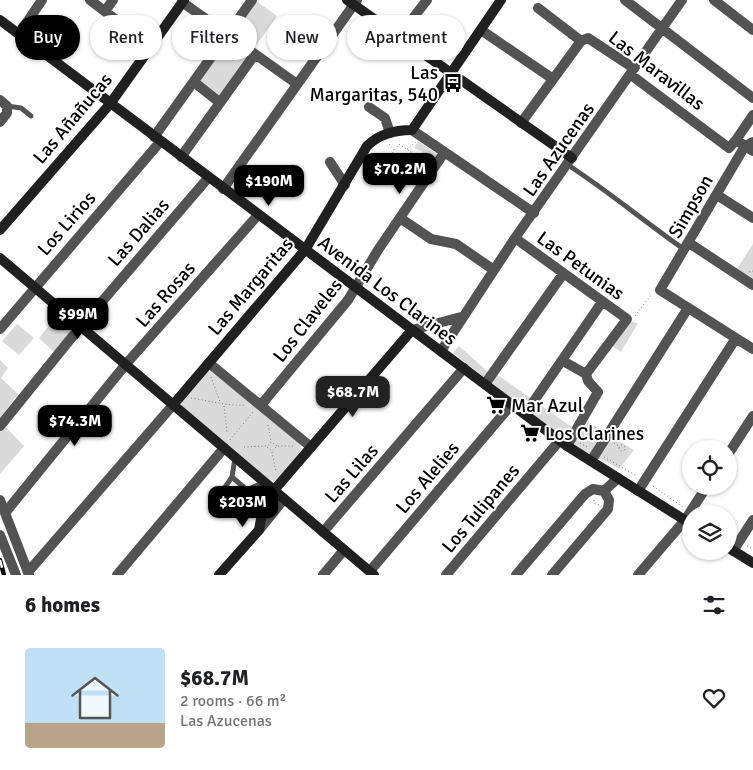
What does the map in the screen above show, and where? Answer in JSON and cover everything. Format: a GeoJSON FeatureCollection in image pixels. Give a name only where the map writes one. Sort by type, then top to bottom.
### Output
{"type":"FeatureCollection","features":[{"type":"Feature","properties":{"kind":"street"},"geometry":{"type":"LineString","coordinates":[[31,15],[42,0]]}},
{"type":"Feature","properties":{"kind":"street"},"geometry":{"type":"LineString","coordinates":[[90,0],[110,15]]}},
{"type":"Feature","properties":{"kind":"street"},"geometry":{"type":"LineString","coordinates":[[105,11],[114,0]]}},
{"type":"Feature","properties":{"kind":"street","name":"Los Lirios"},"geometry":{"type":"LineString","coordinates":[[241,15],[252,0]]}},
{"type":"Feature","properties":{"kind":"street"},"geometry":{"type":"LineString","coordinates":[[416,15],[428,0]]}},
{"type":"Feature","properties":{"kind":"street"},"geometry":{"type":"LineString","coordinates":[[412,130],[501,0]]}},
{"type":"Feature","properties":{"kind":"street"},"geometry":{"type":"LineString","coordinates":[[625,0],[753,98]]}},
{"type":"Feature","properties":{"kind":"street","name":"Las Azucenas"},"geometry":{"type":"LineString","coordinates":[[441,351],[515,238],[682,0]]}},
{"type":"Feature","properties":{"kind":"street"},"geometry":{"type":"LineString","coordinates":[[714,0],[753,30]]}},
{"type":"Feature","properties":{"kind":"street"},"geometry":{"type":"LineString","coordinates":[[183,1],[202,15]]}},
{"type":"Feature","properties":{"kind":"street","name":"Las Añañucas"},"geometry":{"type":"LineString","coordinates":[[0,230],[110,104],[183,1]]}},
{"type":"Feature","properties":{"kind":"street"},"geometry":{"type":"LineString","coordinates":[[223,189],[353,2],[371,15]]}},
{"type":"Feature","properties":{"kind":"street","name":"Las Maravillas"},"geometry":{"type":"LineString","coordinates":[[538,8],[581,41],[588,38],[632,67],[631,75],[729,148],[736,140]]}},
{"type":"Feature","properties":{"kind":"street","name":"Avenida Los Clarines"},"geometry":{"type":"LineString","coordinates":[[0,20],[15,32]]}},
{"type":"Feature","properties":{"kind":"street"},"geometry":{"type":"LineString","coordinates":[[481,30],[553,79]]}},
{"type":"Feature","properties":{"kind":"street"},"geometry":{"type":"LineString","coordinates":[[522,123],[581,41]]}},
{"type":"Feature","properties":{"kind":"street"},"geometry":{"type":"LineString","coordinates":[[257,55],[297,84]]}},
{"type":"Feature","properties":{"kind":"street","name":"Avenida Los Clarines"},"geometry":{"type":"LineString","coordinates":[[52,60],[525,414],[566,441],[594,456],[618,478],[638,491],[682,515]]}},
{"type":"Feature","properties":{"kind":"street","name":"Los Lirios"},"geometry":{"type":"LineString","coordinates":[[0,329],[157,139],[210,60]]}},
{"type":"Feature","properties":{"kind":"street"},"geometry":{"type":"LineString","coordinates":[[181,157],[250,60]]}},
{"type":"Feature","properties":{"kind":"street"},"geometry":{"type":"LineString","coordinates":[[432,60],[522,123],[570,162]]}},
{"type":"Feature","properties":{"kind":"street"},"geometry":{"type":"LineString","coordinates":[[194,82],[219,102]]}},
{"type":"Feature","properties":{"kind":"street"},"geometry":{"type":"LineString","coordinates":[[0,122],[5,106]]}},
{"type":"Feature","properties":{"kind":"street"},"geometry":{"type":"LineString","coordinates":[[370,107],[385,118],[390,132]]}},
{"type":"Feature","properties":{"kind":"street"},"geometry":{"type":"LineString","coordinates":[[750,146],[736,140],[753,114]]}},
{"type":"Feature","properties":{"kind":"street","name":"Las Margaritas"},"geometry":{"type":"LineString","coordinates":[[28,573],[172,404],[209,367],[305,250],[363,152],[371,142],[390,132],[412,130]]}},
{"type":"Feature","properties":{"kind":"street","name":"Las Petunias"},"geometry":{"type":"LineString","coordinates":[[412,130],[534,213]]}},
{"type":"Feature","properties":{"kind":"street","name":"Simpson"},"geometry":{"type":"LineString","coordinates":[[660,290],[717,195],[750,146]]}},
{"type":"Feature","properties":{"kind":"street","name":"Los Claveles"},"geometry":{"type":"LineString","coordinates":[[256,405],[348,300],[444,153]]}},
{"type":"Feature","properties":{"kind":"street"},"geometry":{"type":"LineString","coordinates":[[330,162],[345,185]]}},
{"type":"Feature","properties":{"kind":"street","name":"Las Dalias"},"geometry":{"type":"LineString","coordinates":[[0,426],[81,326],[208,178]]}},
{"type":"Feature","properties":{"kind":"street"},"geometry":{"type":"LineString","coordinates":[[717,195],[753,218]]}},
{"type":"Feature","properties":{"kind":"street","name":"Las Rosas"},"geometry":{"type":"LineString","coordinates":[[5,514],[126,364],[258,214]]}},
{"type":"Feature","properties":{"kind":"street"},"geometry":{"type":"LineString","coordinates":[[400,218],[431,239],[456,244],[494,270]]}},
{"type":"Feature","properties":{"kind":"street","name":"Las Petunias"},"geometry":{"type":"LineString","coordinates":[[515,238],[627,319]]}},
{"type":"Feature","properties":{"kind":"street"},"geometry":{"type":"LineString","coordinates":[[687,247],[753,285]]}},
{"type":"Feature","properties":{"kind":"street"},"geometry":{"type":"LineString","coordinates":[[0,258],[372,573]]}},
{"type":"Feature","properties":{"kind":"street"},"geometry":{"type":"LineString","coordinates":[[485,384],[563,274]]}},
{"type":"Feature","properties":{"kind":"street"},"geometry":{"type":"LineString","coordinates":[[660,290],[753,349]]}},
{"type":"Feature","properties":{"kind":"street"},"geometry":{"type":"LineString","coordinates":[[525,414],[602,302]]}},
{"type":"Feature","properties":{"kind":"street"},"geometry":{"type":"LineString","coordinates":[[594,456],[688,308]]}},
{"type":"Feature","properties":{"kind":"street"},"geometry":{"type":"LineString","coordinates":[[258,530],[264,503],[274,490],[412,330],[461,318]]}},
{"type":"Feature","properties":{"kind":"street"},"geometry":{"type":"LineString","coordinates":[[563,361],[586,374],[627,319]]}},
{"type":"Feature","properties":{"kind":"street"},"geometry":{"type":"LineString","coordinates":[[638,491],[736,338]]}},
{"type":"Feature","properties":{"kind":"street"},"geometry":{"type":"LineString","coordinates":[[209,367],[311,447]]}},
{"type":"Feature","properties":{"kind":"street","name":"Las Lilas"},"geometry":{"type":"LineString","coordinates":[[323,532],[464,368]]}},
{"type":"Feature","properties":{"kind":"street","name":"Los Tulipanes"},"geometry":{"type":"LineString","coordinates":[[446,575],[566,441],[598,392],[588,381],[586,374]]}},
{"type":"Feature","properties":{"kind":"street","name":"Los Alelies"},"geometry":{"type":"LineString","coordinates":[[372,573],[512,404]]}},
{"type":"Feature","properties":{"kind":"street"},"geometry":{"type":"LineString","coordinates":[[737,441],[753,416]]}},
{"type":"Feature","properties":{"kind":"street"},"geometry":{"type":"LineString","coordinates":[[116,575],[224,448]]}},
{"type":"Feature","properties":{"kind":"street"},"geometry":{"type":"LineString","coordinates":[[604,491],[618,478]]}},
{"type":"Feature","properties":{"kind":"street"},"geometry":{"type":"LineString","coordinates":[[516,575],[589,491],[597,489],[604,491],[608,497],[609,507],[552,575]]}},
{"type":"Feature","properties":{"kind":"street"},"geometry":{"type":"LineString","coordinates":[[219,575],[284,499]]}},
{"type":"Feature","properties":{"kind":"street"},"geometry":{"type":"LineString","coordinates":[[0,500],[28,573]]}},
{"type":"Feature","properties":{"kind":"street"},"geometry":{"type":"LineString","coordinates":[[737,541],[753,520]]}},
{"type":"Feature","properties":{"kind":"street"},"geometry":{"type":"LineString","coordinates":[[638,575],[682,527]]}},
{"type":"Feature","properties":{"kind":"street"},"geometry":{"type":"LineString","coordinates":[[0,535],[16,575]]}},
{"type":"Feature","properties":{"kind":"street"},"geometry":{"type":"LineString","coordinates":[[323,575],[344,550]]}},
{"type":"Feature","properties":{"kind":"street"},"geometry":{"type":"LineString","coordinates":[[737,553],[753,563]]}},
{"type":"Feature","properties":{"kind":"lane"},"geometry":{"type":"LineString","coordinates":[[5,106],[21,108],[31,116]]}},
{"type":"Feature","properties":{"kind":"lane"},"geometry":{"type":"LineString","coordinates":[[570,162],[627,208],[687,247]]}},
{"type":"Feature","properties":{"kind":"lane"},"geometry":{"type":"LineString","coordinates":[[223,490],[232,477],[235,457]]}},
{"type":"Feature","properties":{"kind":"lane"},"geometry":{"type":"LineString","coordinates":[[232,477],[247,490]]}},
{"type":"Feature","properties":{"kind":"lane"},"geometry":{"type":"LineString","coordinates":[[231,497],[236,502],[247,490],[264,482]]}},
{"type":"Feature","properties":{"kind":"lane"},"geometry":{"type":"LineString","coordinates":[[236,492],[241,496]]}},
{"type":"Feature","properties":{"kind":"path"},"geometry":{"type":"LineString","coordinates":[[399,144],[414,154],[406,165],[398,160],[392,155],[399,144]]}},
{"type":"Feature","properties":{"kind":"path"},"geometry":{"type":"LineString","coordinates":[[363,152],[420,188]]}},
{"type":"Feature","properties":{"kind":"path"},"geometry":{"type":"LineString","coordinates":[[391,170],[398,160]]}},
{"type":"Feature","properties":{"kind":"path"},"geometry":{"type":"LineString","coordinates":[[409,161],[428,176]]}},
{"type":"Feature","properties":{"kind":"path"},"geometry":{"type":"LineString","coordinates":[[627,319],[634,318],[655,291],[660,290]]}},
{"type":"Feature","properties":{"kind":"path"},"geometry":{"type":"LineString","coordinates":[[209,367],[220,402],[224,406],[227,432]]}},
{"type":"Feature","properties":{"kind":"path"},"geometry":{"type":"LineString","coordinates":[[185,398],[220,402]]}},
{"type":"Feature","properties":{"kind":"path"},"geometry":{"type":"LineString","coordinates":[[224,406],[256,405],[256,408],[232,437]]}},
{"type":"Feature","properties":{"kind":"path"},"geometry":{"type":"LineString","coordinates":[[267,418],[271,442],[277,446],[300,446]]}},
{"type":"Feature","properties":{"kind":"path"},"geometry":{"type":"LineString","coordinates":[[566,441],[645,481],[682,513]]}},
{"type":"Feature","properties":{"kind":"path"},"geometry":{"type":"LineString","coordinates":[[244,447],[267,446],[271,442]]}},
{"type":"Feature","properties":{"kind":"path"},"geometry":{"type":"LineString","coordinates":[[267,446],[272,451],[276,474]]}},
{"type":"Feature","properties":{"kind":"path"},"geometry":{"type":"LineString","coordinates":[[272,451],[277,446]]}},
{"type":"Feature","properties":{"kind":"path"},"geometry":{"type":"LineString","coordinates":[[589,491],[595,504],[609,507]]}},
{"type":"Feature","properties":{"kind":"shaded area"},"geometry":{"type":"Polygon","coordinates":[[[255,0],[276,15],[267,15],[267,30],[257,44],[257,15],[245,15],[255,0]]]}},
{"type":"Feature","properties":{"kind":"shaded area"},"geometry":{"type":"Polygon","coordinates":[[[214,60],[246,60],[221,96],[217,96],[199,81],[214,60]]]}},
{"type":"Feature","properties":{"kind":"shaded area"},"geometry":{"type":"Polygon","coordinates":[[[418,141],[438,155],[426,173],[416,164],[423,152],[414,148],[418,141]]]}},
{"type":"Feature","properties":{"kind":"shaded area"},"geometry":{"type":"Polygon","coordinates":[[[753,244],[753,280],[736,270],[753,244]]]}},
{"type":"Feature","properties":{"kind":"shaded area"},"geometry":{"type":"Polygon","coordinates":[[[55,318],[72,333],[55,353],[39,338],[55,318]]]}},
{"type":"Feature","properties":{"kind":"shaded area"},"geometry":{"type":"Polygon","coordinates":[[[627,321],[638,323],[621,352],[611,345],[627,321]]]}},
{"type":"Feature","properties":{"kind":"shaded area"},"geometry":{"type":"Polygon","coordinates":[[[17,324],[34,338],[19,355],[2,341],[17,324]]]}},
{"type":"Feature","properties":{"kind":"shaded area"},"geometry":{"type":"Polygon","coordinates":[[[459,346],[487,371],[499,376],[580,433],[588,422],[634,450],[619,469],[569,443],[453,353],[459,346]]]}},
{"type":"Feature","properties":{"kind":"shaded area"},"geometry":{"type":"Polygon","coordinates":[[[0,360],[8,368],[1,378],[18,394],[0,418],[0,360]]]}},
{"type":"Feature","properties":{"kind":"shaded area"},"geometry":{"type":"Polygon","coordinates":[[[209,370],[300,443],[301,451],[275,481],[271,481],[182,407],[181,402],[209,370]]]}},
{"type":"Feature","properties":{"kind":"shaded area"},"geometry":{"type":"Polygon","coordinates":[[[0,421],[24,446],[0,474],[0,421]]]}},
{"type":"Feature","properties":{"kind":"railway"},"geometry":{"type":"LineString","coordinates":[[0,560],[4,575]]}},
{"type":"Feature","properties":{"kind":"place","name":"Las Margaritas, 540"},"geometry":{"type":"Point","coordinates":[453,83]}},
{"type":"Feature","properties":{"kind":"place","name":"Mar Azul"},"geometry":{"type":"Point","coordinates":[496,405]}},
{"type":"Feature","properties":{"kind":"place","name":"Los Clarines"},"geometry":{"type":"Point","coordinates":[530,433]}}]}
